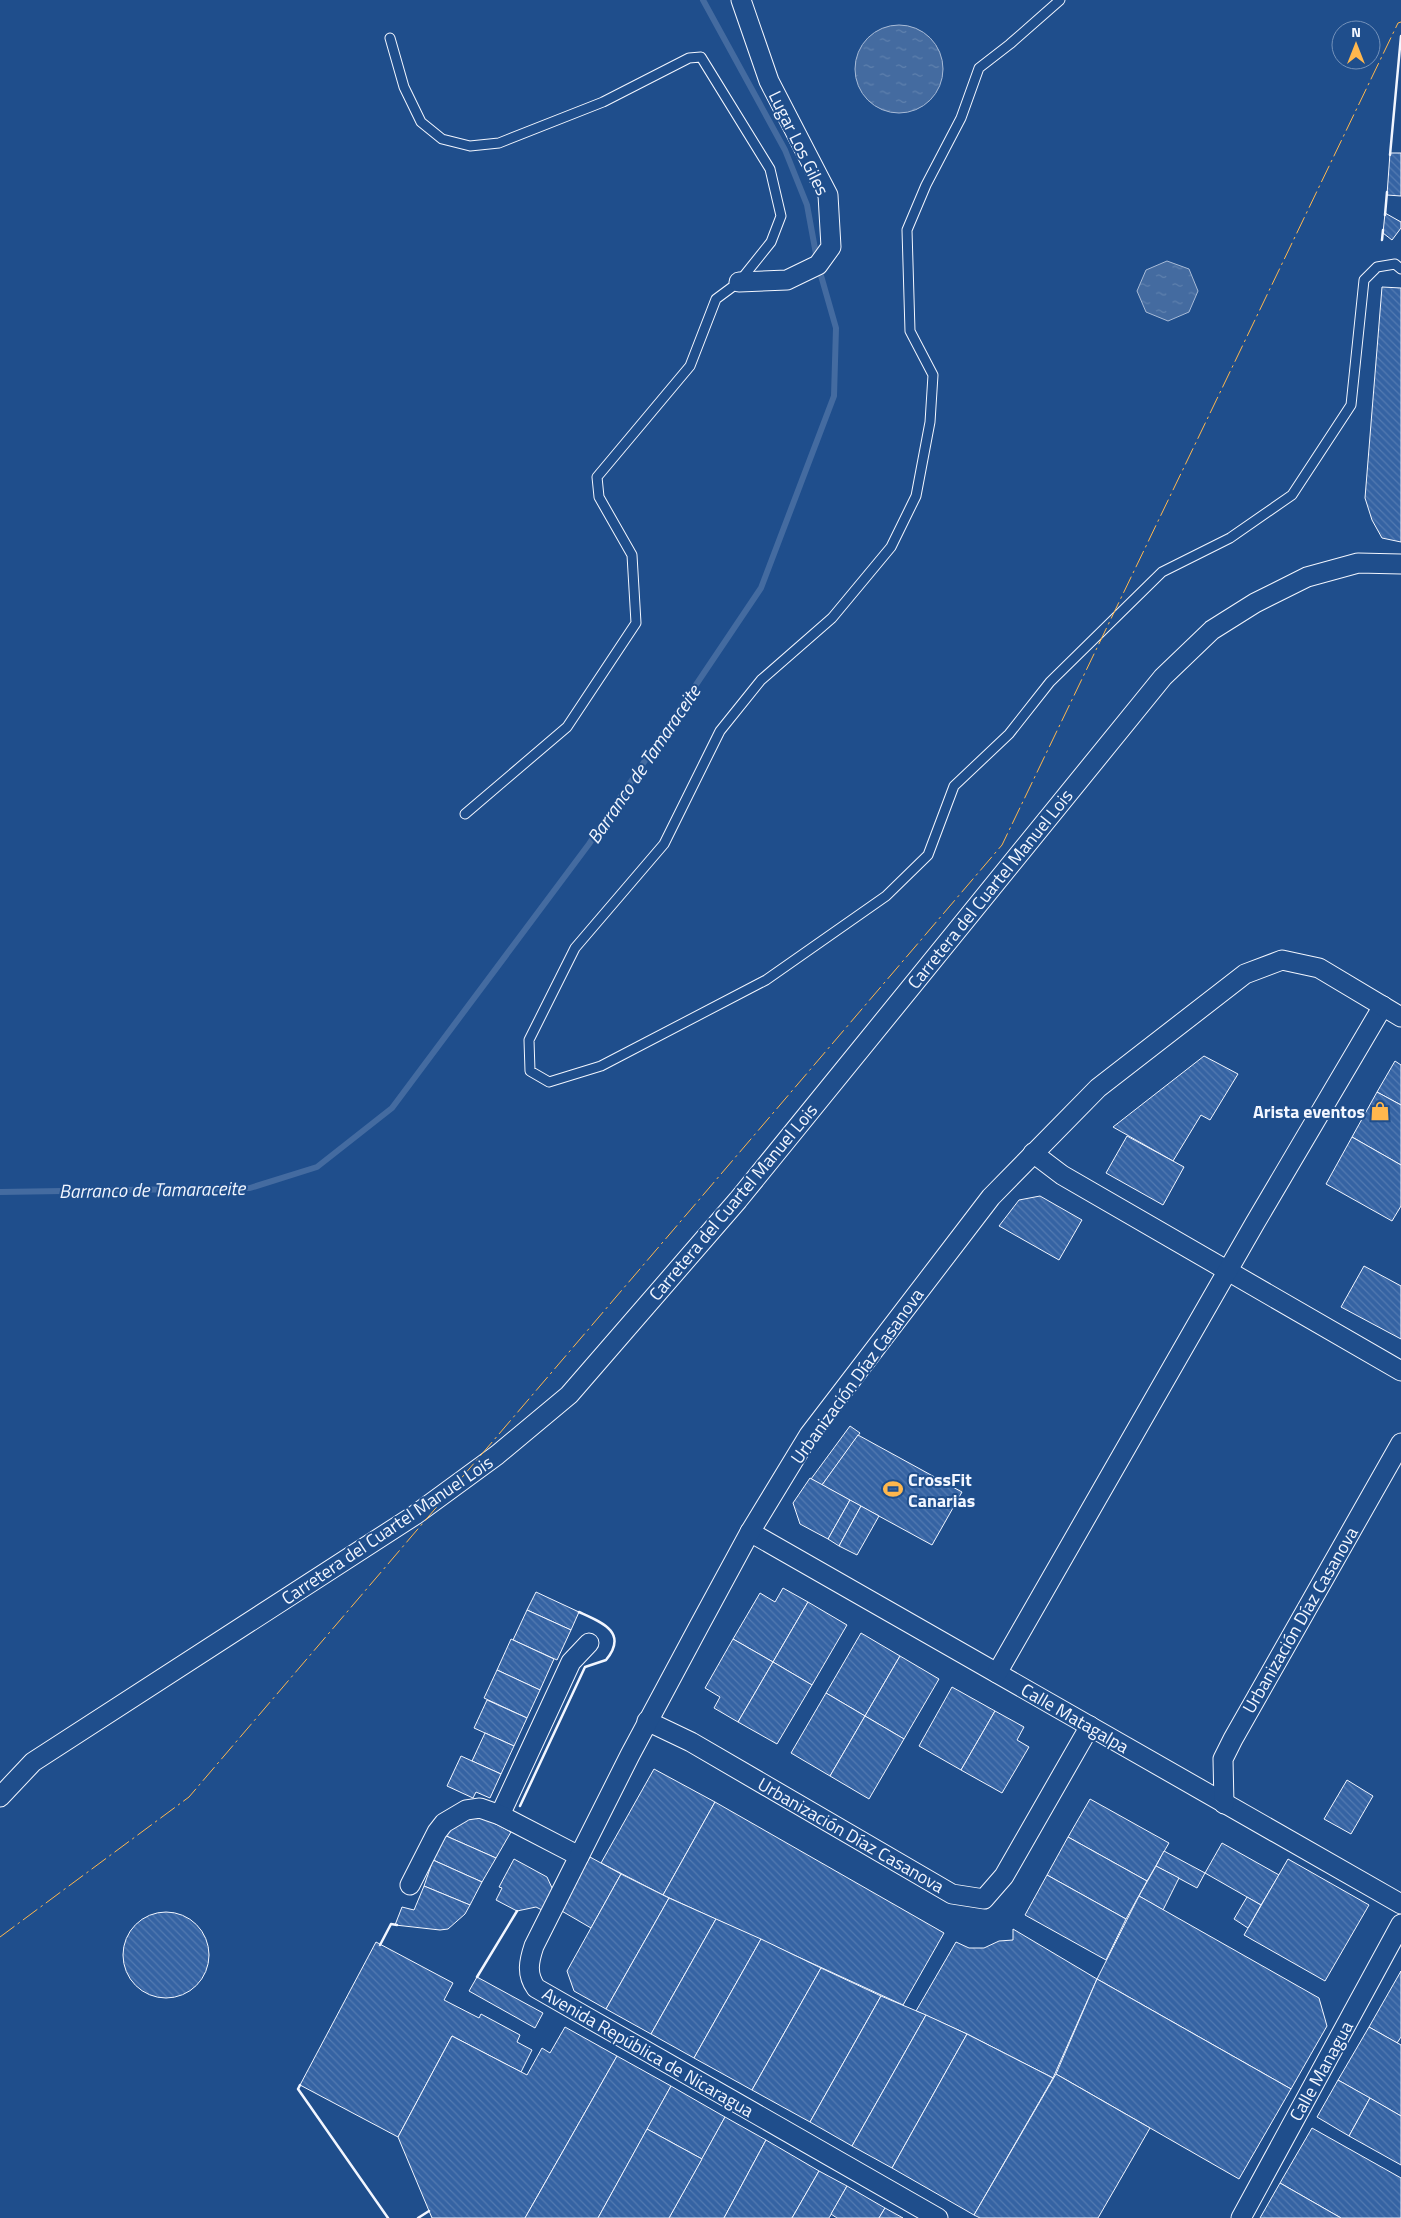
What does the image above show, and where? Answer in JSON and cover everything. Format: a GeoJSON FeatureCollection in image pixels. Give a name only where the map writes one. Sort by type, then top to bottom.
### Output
{"type":"FeatureCollection","features":[{"type":"Feature","properties":{"kind":"street","name":"Lugar Los Giles"},"geometry":{"type":"LineString","coordinates":[[739,282],[787,280],[818,265],[831,246],[828,194],[769,81],[741,0]]}},
{"type":"Feature","properties":{"kind":"street","name":"Carretera del Cuartel Manuel Lois"},"geometry":{"type":"LineString","coordinates":[[0,1797],[33,1762],[415,1515],[497,1455],[569,1395],[738,1200],[1163,677],[1212,630],[1255,603],[1307,577],[1358,563],[1401,564]]}},
{"type":"Feature","properties":{"kind":"street","name":"Urbanización Díaz Casanova"},"geometry":{"type":"LineString","coordinates":[[579,1856],[648,1721],[750,1532],[809,1435],[991,1197],[1033,1153],[1098,1088],[1245,974],[1282,960],[1319,968],[1401,1017]]}},
{"type":"Feature","properties":{"kind":"street"},"geometry":{"type":"LineString","coordinates":[[997,1673],[1227,1272],[1383,1006]]}},
{"type":"Feature","properties":{"kind":"street"},"geometry":{"type":"LineString","coordinates":[[1033,1153],[1062,1175],[1401,1371]]}},
{"type":"Feature","properties":{"kind":"street","name":"Urbanización Díaz Casanova"},"geometry":{"type":"LineString","coordinates":[[1224,1804],[1223,1759],[1401,1443]]}},
{"type":"Feature","properties":{"kind":"street","name":"Calle Matagalpa"},"geometry":{"type":"LineString","coordinates":[[750,1532],[1401,1904]]}},
{"type":"Feature","properties":{"kind":"street"},"geometry":{"type":"LineString","coordinates":[[500,1815],[570,1662],[589,1643]]}},
{"type":"Feature","properties":{"kind":"street","name":"Urbanización Díaz Casanova"},"geometry":{"type":"LineString","coordinates":[[648,1721],[691,1742],[952,1894],[984,1899],[1004,1876],[1090,1726]]}},
{"type":"Feature","properties":{"kind":"street"},"geometry":{"type":"LineString","coordinates":[[410,1885],[436,1832],[444,1823],[466,1810],[480,1808],[500,1815],[579,1856]]}},
{"type":"Feature","properties":{"kind":"street","name":"Avenida República de Nicaragua"},"geometry":{"type":"LineString","coordinates":[[579,1856],[534,1946],[528,1962],[530,1980],[536,1988],[938,2218]]}},
{"type":"Feature","properties":{"kind":"street","name":"Calle Managua"},"geometry":{"type":"LineString","coordinates":[[1241,2218],[1401,1924]]}},
{"type":"Feature","properties":{"kind":"lane"},"geometry":{"type":"LineString","coordinates":[[1060,0],[1010,44],[979,68],[961,118],[926,184],[907,230],[910,331],[933,375],[930,422],[916,496],[891,547],[832,618],[761,680],[720,731],[664,844],[575,948],[529,1040],[530,1071],[549,1082],[601,1066],[766,980],[886,896],[928,855],[954,786],[1009,734],[1050,682],[1162,572],[1230,538],[1292,496],[1351,405],[1364,280],[1377,267],[1394,264],[1401,269]]}},
{"type":"Feature","properties":{"kind":"lane"},"geometry":{"type":"LineString","coordinates":[[390,38],[404,87],[421,122],[442,139],[470,146],[499,143],[603,102],[689,58],[701,58],[770,169],[781,216],[771,242],[739,282],[716,299],[690,366],[597,476],[599,496],[632,555],[636,623],[567,726],[465,814]]}},
{"type":"Feature","properties":{"kind":"water"},"geometry":{"type":"Polygon","coordinates":[[[899,25],[916,28],[930,38],[940,52],[943,69],[940,86],[930,100],[916,110],[899,113],[882,110],[868,100],[858,86],[855,69],[858,52],[868,38],[882,28],[899,25]]]}},
{"type":"Feature","properties":{"kind":"water"},"geometry":{"type":"Polygon","coordinates":[[[1167,261],[1189,269],[1198,291],[1189,312],[1168,321],[1146,312],[1137,291],[1146,270],[1167,261]]]}},
{"type":"Feature","properties":{"kind":"building"},"geometry":{"type":"Polygon","coordinates":[[[1390,153],[1401,153],[1401,196],[1387,195],[1390,153]]]}},
{"type":"Feature","properties":{"kind":"building"},"geometry":{"type":"Polygon","coordinates":[[[1385,213],[1401,222],[1401,228],[1392,240],[1383,233],[1385,213]]]}},
{"type":"Feature","properties":{"kind":"building"},"geometry":{"type":"Polygon","coordinates":[[[1382,287],[1401,288],[1401,542],[1382,538],[1372,520],[1365,498],[1382,287]]]}},
{"type":"Feature","properties":{"kind":"building"},"geometry":{"type":"Polygon","coordinates":[[[1204,1056],[1238,1074],[1210,1120],[1201,1115],[1173,1161],[1113,1127],[1204,1056]]]}},
{"type":"Feature","properties":{"kind":"building"},"geometry":{"type":"Polygon","coordinates":[[[1395,1061],[1401,1065],[1401,1105],[1377,1092],[1395,1061]]]}},
{"type":"Feature","properties":{"kind":"building"},"geometry":{"type":"Polygon","coordinates":[[[1377,1092],[1401,1105],[1401,1165],[1352,1137],[1377,1092]]]}},
{"type":"Feature","properties":{"kind":"building"},"geometry":{"type":"Polygon","coordinates":[[[1127,1136],[1184,1167],[1163,1205],[1106,1173],[1127,1136]]]}},
{"type":"Feature","properties":{"kind":"building"},"geometry":{"type":"Polygon","coordinates":[[[1352,1137],[1401,1165],[1401,1206],[1392,1221],[1326,1184],[1352,1137]]]}},
{"type":"Feature","properties":{"kind":"building"},"geometry":{"type":"Polygon","coordinates":[[[1040,1196],[1082,1220],[1059,1260],[999,1226],[1019,1200],[1040,1196]]]}},
{"type":"Feature","properties":{"kind":"building"},"geometry":{"type":"Polygon","coordinates":[[[1364,1266],[1401,1286],[1401,1339],[1341,1307],[1364,1266]]]}},
{"type":"Feature","properties":{"kind":"building"},"geometry":{"type":"Polygon","coordinates":[[[850,1426],[860,1433],[822,1485],[811,1479],[850,1426]]]}},
{"type":"Feature","properties":{"kind":"building"},"geometry":{"type":"Polygon","coordinates":[[[858,1435],[962,1492],[932,1545],[822,1485],[858,1435]]]}},
{"type":"Feature","properties":{"kind":"building"},"geometry":{"type":"Polygon","coordinates":[[[810,1478],[850,1500],[828,1539],[800,1524],[793,1503],[810,1478]]]}},
{"type":"Feature","properties":{"kind":"building"},"geometry":{"type":"Polygon","coordinates":[[[850,1500],[861,1506],[839,1546],[828,1539],[850,1500]]]}},
{"type":"Feature","properties":{"kind":"building"},"geometry":{"type":"Polygon","coordinates":[[[861,1506],[879,1516],[857,1555],[839,1546],[861,1506]]]}},
{"type":"Feature","properties":{"kind":"building"},"geometry":{"type":"Polygon","coordinates":[[[783,1588],[808,1602],[773,1662],[733,1639],[760,1593],[775,1602],[783,1588]]]}},
{"type":"Feature","properties":{"kind":"building"},"geometry":{"type":"Polygon","coordinates":[[[536,1592],[579,1612],[571,1630],[527,1610],[536,1592]]]}},
{"type":"Feature","properties":{"kind":"building"},"geometry":{"type":"Polygon","coordinates":[[[808,1602],[847,1625],[812,1685],[773,1662],[808,1602]]]}},
{"type":"Feature","properties":{"kind":"building"},"geometry":{"type":"Polygon","coordinates":[[[527,1610],[571,1630],[557,1660],[513,1640],[527,1610]]]}},
{"type":"Feature","properties":{"kind":"building"},"geometry":{"type":"Polygon","coordinates":[[[861,1633],[900,1656],[865,1716],[826,1693],[861,1633]]]}},
{"type":"Feature","properties":{"kind":"building"},"geometry":{"type":"Polygon","coordinates":[[[511,1639],[554,1659],[540,1690],[497,1670],[511,1639]]]}},
{"type":"Feature","properties":{"kind":"building"},"geometry":{"type":"Polygon","coordinates":[[[733,1639],[773,1662],[738,1722],[714,1708],[720,1697],[705,1688],[733,1639]]]}},
{"type":"Feature","properties":{"kind":"building"},"geometry":{"type":"Polygon","coordinates":[[[900,1656],[939,1679],[904,1739],[865,1716],[900,1656]]]}},
{"type":"Feature","properties":{"kind":"building"},"geometry":{"type":"Polygon","coordinates":[[[773,1662],[812,1685],[777,1744],[738,1722],[773,1662]]]}},
{"type":"Feature","properties":{"kind":"building"},"geometry":{"type":"Polygon","coordinates":[[[497,1670],[540,1690],[527,1718],[484,1698],[497,1670]]]}},
{"type":"Feature","properties":{"kind":"building"},"geometry":{"type":"Polygon","coordinates":[[[952,1687],[995,1711],[961,1770],[919,1746],[952,1687]]]}},
{"type":"Feature","properties":{"kind":"building"},"geometry":{"type":"Polygon","coordinates":[[[826,1693],[865,1716],[830,1776],[791,1753],[826,1693]]]}},
{"type":"Feature","properties":{"kind":"building"},"geometry":{"type":"Polygon","coordinates":[[[487,1700],[527,1718],[514,1746],[474,1728],[487,1700]]]}},
{"type":"Feature","properties":{"kind":"building"},"geometry":{"type":"Polygon","coordinates":[[[995,1711],[1024,1727],[1017,1740],[1029,1747],[1002,1793],[961,1770],[995,1711]]]}},
{"type":"Feature","properties":{"kind":"building"},"geometry":{"type":"Polygon","coordinates":[[[865,1716],[904,1739],[869,1799],[830,1776],[865,1716]]]}},
{"type":"Feature","properties":{"kind":"building"},"geometry":{"type":"Polygon","coordinates":[[[485,1733],[514,1746],[501,1774],[472,1761],[485,1733]]]}},
{"type":"Feature","properties":{"kind":"building"},"geometry":{"type":"Polygon","coordinates":[[[461,1756],[501,1774],[490,1798],[476,1792],[473,1798],[447,1786],[461,1756]]]}},
{"type":"Feature","properties":{"kind":"building"},"geometry":{"type":"Polygon","coordinates":[[[654,1769],[715,1802],[663,1895],[601,1863],[654,1769]]]}},
{"type":"Feature","properties":{"kind":"building"},"geometry":{"type":"Polygon","coordinates":[[[1347,1780],[1373,1796],[1351,1834],[1324,1819],[1347,1780]]]}},
{"type":"Feature","properties":{"kind":"building"},"geometry":{"type":"Polygon","coordinates":[[[1090,1799],[1169,1843],[1147,1881],[1068,1837],[1090,1799]]]}},
{"type":"Feature","properties":{"kind":"building"},"geometry":{"type":"Polygon","coordinates":[[[715,1802],[944,1933],[903,2005],[663,1895],[715,1802]]]}},
{"type":"Feature","properties":{"kind":"building"},"geometry":{"type":"Polygon","coordinates":[[[471,1816],[481,1816],[511,1832],[496,1858],[444,1835],[452,1826],[471,1816]]]}},
{"type":"Feature","properties":{"kind":"building"},"geometry":{"type":"Polygon","coordinates":[[[444,1835],[496,1858],[482,1882],[433,1860],[444,1835]]]}},
{"type":"Feature","properties":{"kind":"building"},"geometry":{"type":"Polygon","coordinates":[[[1068,1837],[1147,1881],[1126,1919],[1047,1875],[1068,1837]]]}},
{"type":"Feature","properties":{"kind":"building"},"geometry":{"type":"Polygon","coordinates":[[[1222,1843],[1279,1875],[1261,1905],[1205,1873],[1222,1843]]]}},
{"type":"Feature","properties":{"kind":"building"},"geometry":{"type":"Polygon","coordinates":[[[1164,1851],[1205,1873],[1197,1888],[1156,1866],[1164,1851]]]}},
{"type":"Feature","properties":{"kind":"building"},"geometry":{"type":"Polygon","coordinates":[[[590,1857],[621,1874],[591,1928],[560,1910],[590,1857]]]}},
{"type":"Feature","properties":{"kind":"building"},"geometry":{"type":"Polygon","coordinates":[[[514,1859],[547,1877],[553,1890],[542,1910],[536,1907],[517,1911],[496,1900],[502,1888],[499,1887],[514,1859]]]}},
{"type":"Feature","properties":{"kind":"building"},"geometry":{"type":"Polygon","coordinates":[[[1288,1859],[1369,1905],[1325,1981],[1244,1935],[1288,1859]]]}},
{"type":"Feature","properties":{"kind":"building"},"geometry":{"type":"Polygon","coordinates":[[[433,1860],[482,1882],[470,1905],[424,1886],[433,1860]]]}},
{"type":"Feature","properties":{"kind":"building"},"geometry":{"type":"Polygon","coordinates":[[[1156,1866],[1179,1878],[1163,1910],[1139,1896],[1156,1866]]]}},
{"type":"Feature","properties":{"kind":"building"},"geometry":{"type":"Polygon","coordinates":[[[621,1874],[669,1898],[606,2009],[574,1991],[567,1971],[621,1874]]]}},
{"type":"Feature","properties":{"kind":"building"},"geometry":{"type":"Polygon","coordinates":[[[1047,1875],[1126,1919],[1106,1960],[1025,1915],[1047,1875]]]}},
{"type":"Feature","properties":{"kind":"building"},"geometry":{"type":"Polygon","coordinates":[[[424,1886],[470,1905],[465,1914],[448,1929],[440,1930],[395,1925],[402,1907],[414,1910],[424,1886]]]}},
{"type":"Feature","properties":{"kind":"building"},"geometry":{"type":"Polygon","coordinates":[[[1139,1896],[1319,1998],[1327,2026],[1291,2089],[1097,1979],[1139,1896]]]}},
{"type":"Feature","properties":{"kind":"building"},"geometry":{"type":"Polygon","coordinates":[[[1247,1897],[1261,1905],[1248,1928],[1234,1919],[1247,1897]]]}},
{"type":"Feature","properties":{"kind":"building"},"geometry":{"type":"Polygon","coordinates":[[[669,1898],[716,1919],[651,2034],[606,2009],[669,1898]]]}},
{"type":"Feature","properties":{"kind":"building"},"geometry":{"type":"Polygon","coordinates":[[[166,1912],[182,1916],[196,1925],[205,1939],[209,1955],[205,1971],[196,1985],[182,1994],[166,1998],[150,1994],[136,1985],[127,1971],[123,1955],[127,1939],[136,1925],[150,1916],[166,1912]]]}},
{"type":"Feature","properties":{"kind":"building"},"geometry":{"type":"Polygon","coordinates":[[[716,1919],[761,1939],[694,2058],[651,2034],[716,1919]]]}},
{"type":"Feature","properties":{"kind":"building"},"geometry":{"type":"Polygon","coordinates":[[[1013,1929],[1097,1979],[1053,2078],[967,2034],[916,2011],[956,1942],[969,1948],[984,1948],[999,1941],[1013,1940],[1013,1929]]]}},
{"type":"Feature","properties":{"kind":"building"},"geometry":{"type":"Polygon","coordinates":[[[761,1939],[821,1968],[752,2090],[694,2058],[761,1939]]]}},
{"type":"Feature","properties":{"kind":"building"},"geometry":{"type":"Polygon","coordinates":[[[376,1942],[453,1983],[444,2000],[479,2018],[481,2014],[520,2035],[517,2042],[532,2050],[521,2072],[452,2036],[398,2137],[300,2085],[376,1942]]]}},
{"type":"Feature","properties":{"kind":"building"},"geometry":{"type":"Polygon","coordinates":[[[821,1968],[881,1996],[810,2122],[752,2090],[821,1968]]]}},
{"type":"Feature","properties":{"kind":"building"},"geometry":{"type":"Polygon","coordinates":[[[1401,1971],[1401,2037],[1397,2043],[1369,2027],[1401,1971]]]}},
{"type":"Feature","properties":{"kind":"building"},"geometry":{"type":"Polygon","coordinates":[[[477,1977],[543,2013],[535,2028],[469,1991],[477,1977]]]}},
{"type":"Feature","properties":{"kind":"building"},"geometry":{"type":"Polygon","coordinates":[[[1097,1979],[1291,2089],[1239,2179],[1056,2074],[1097,1979]]]}},
{"type":"Feature","properties":{"kind":"building"},"geometry":{"type":"Polygon","coordinates":[[[881,1996],[926,2015],[852,2146],[810,2122],[881,1996]]]}},
{"type":"Feature","properties":{"kind":"building"},"geometry":{"type":"Polygon","coordinates":[[[926,2015],[967,2034],[892,2168],[852,2146],[926,2015]]]}},
{"type":"Feature","properties":{"kind":"building"},"geometry":{"type":"Polygon","coordinates":[[[565,2027],[617,2056],[525,2218],[432,2218],[398,2137],[452,2036],[527,2075],[542,2048],[550,2053],[565,2027]]]}},
{"type":"Feature","properties":{"kind":"building"},"geometry":{"type":"Polygon","coordinates":[[[1369,2027],[1401,2045],[1401,2116],[1338,2080],[1369,2027]]]}},
{"type":"Feature","properties":{"kind":"building"},"geometry":{"type":"Polygon","coordinates":[[[967,2034],[1053,2078],[974,2215],[892,2168],[967,2034]]]}},
{"type":"Feature","properties":{"kind":"building"},"geometry":{"type":"Polygon","coordinates":[[[617,2056],[671,2086],[598,2218],[525,2218],[617,2056]]]}},
{"type":"Feature","properties":{"kind":"building"},"geometry":{"type":"Polygon","coordinates":[[[1056,2074],[1150,2128],[1098,2218],[980,2218],[974,2215],[1056,2074]]]}},
{"type":"Feature","properties":{"kind":"building"},"geometry":{"type":"Polygon","coordinates":[[[1338,2080],[1370,2098],[1349,2136],[1317,2117],[1338,2080]]]}},
{"type":"Feature","properties":{"kind":"building"},"geometry":{"type":"Polygon","coordinates":[[[671,2086],[725,2117],[702,2159],[647,2129],[671,2086]]]}},
{"type":"Feature","properties":{"kind":"building"},"geometry":{"type":"Polygon","coordinates":[[[1370,2098],[1401,2116],[1401,2165],[1349,2136],[1370,2098]]]}},
{"type":"Feature","properties":{"kind":"building"},"geometry":{"type":"Polygon","coordinates":[[[725,2117],[766,2140],[724,2218],[669,2218],[725,2117]]]}},
{"type":"Feature","properties":{"kind":"building"},"geometry":{"type":"Polygon","coordinates":[[[1312,2128],[1401,2178],[1401,2218],[1341,2218],[1280,2183],[1312,2128]]]}},
{"type":"Feature","properties":{"kind":"building"},"geometry":{"type":"Polygon","coordinates":[[[647,2129],[702,2159],[669,2218],[598,2218],[647,2129]]]}},
{"type":"Feature","properties":{"kind":"building"},"geometry":{"type":"Polygon","coordinates":[[[766,2140],[819,2171],[792,2218],[724,2218],[766,2140]]]}},
{"type":"Feature","properties":{"kind":"building"},"geometry":{"type":"Polygon","coordinates":[[[819,2171],[847,2186],[829,2218],[792,2218],[819,2171]]]}},
{"type":"Feature","properties":{"kind":"building"},"geometry":{"type":"Polygon","coordinates":[[[1280,2183],[1341,2218],[1260,2218],[1280,2183]]]}},
{"type":"Feature","properties":{"kind":"building"},"geometry":{"type":"Polygon","coordinates":[[[847,2186],[885,2208],[879,2218],[837,2218],[831,2214],[847,2186]]]}},
{"type":"Feature","properties":{"kind":"building"},"geometry":{"type":"Polygon","coordinates":[[[885,2208],[903,2218],[879,2218],[885,2208]]]}},
{"type":"Feature","properties":{"kind":"waterway","name":"Barranco de Tamaraceite"},"geometry":{"type":"LineString","coordinates":[[0,1192],[250,1188],[317,1167],[392,1108],[589,844],[761,588],[834,396],[836,328],[818,265],[807,205],[785,150],[703,0]]}},
{"type":"Feature","properties":{"kind":"wall"},"geometry":{"type":"LineString","coordinates":[[1390,155],[1401,36]]}},
{"type":"Feature","properties":{"kind":"wall"},"geometry":{"type":"LineString","coordinates":[[1385,215],[1387,192]]}},
{"type":"Feature","properties":{"kind":"wall"},"geometry":{"type":"LineString","coordinates":[[1382,240],[1383,230]]}},
{"type":"Feature","properties":{"kind":"wall"},"geometry":{"type":"LineString","coordinates":[[520,1806],[585,1667],[606,1660],[615,1642],[609,1629],[579,1612]]}},
{"type":"Feature","properties":{"kind":"wall"},"geometry":{"type":"LineString","coordinates":[[477,1977],[517,1911]]}},
{"type":"Feature","properties":{"kind":"wall"},"geometry":{"type":"LineString","coordinates":[[380,1945],[391,1924],[397,1925]]}},
{"type":"Feature","properties":{"kind":"wall"},"geometry":{"type":"LineString","coordinates":[[300,2085],[298,2089],[388,2218]]}},
{"type":"Feature","properties":{"kind":"wall"},"geometry":{"type":"LineString","coordinates":[[418,2218],[429,2211]]}},
{"type":"Feature","properties":{"kind":"power"},"geometry":{"type":"LineString","coordinates":[[0,1937],[189,1797],[1002,845],[1398,23],[1401,22]]}},
{"type":"Feature","properties":{"kind":"place","name":"Arista eventos"},"geometry":{"type":"Point","coordinates":[1380,1111]}},
{"type":"Feature","properties":{"kind":"place","name":"CrossFit Canarias"},"geometry":{"type":"Point","coordinates":[893,1489]}}]}
